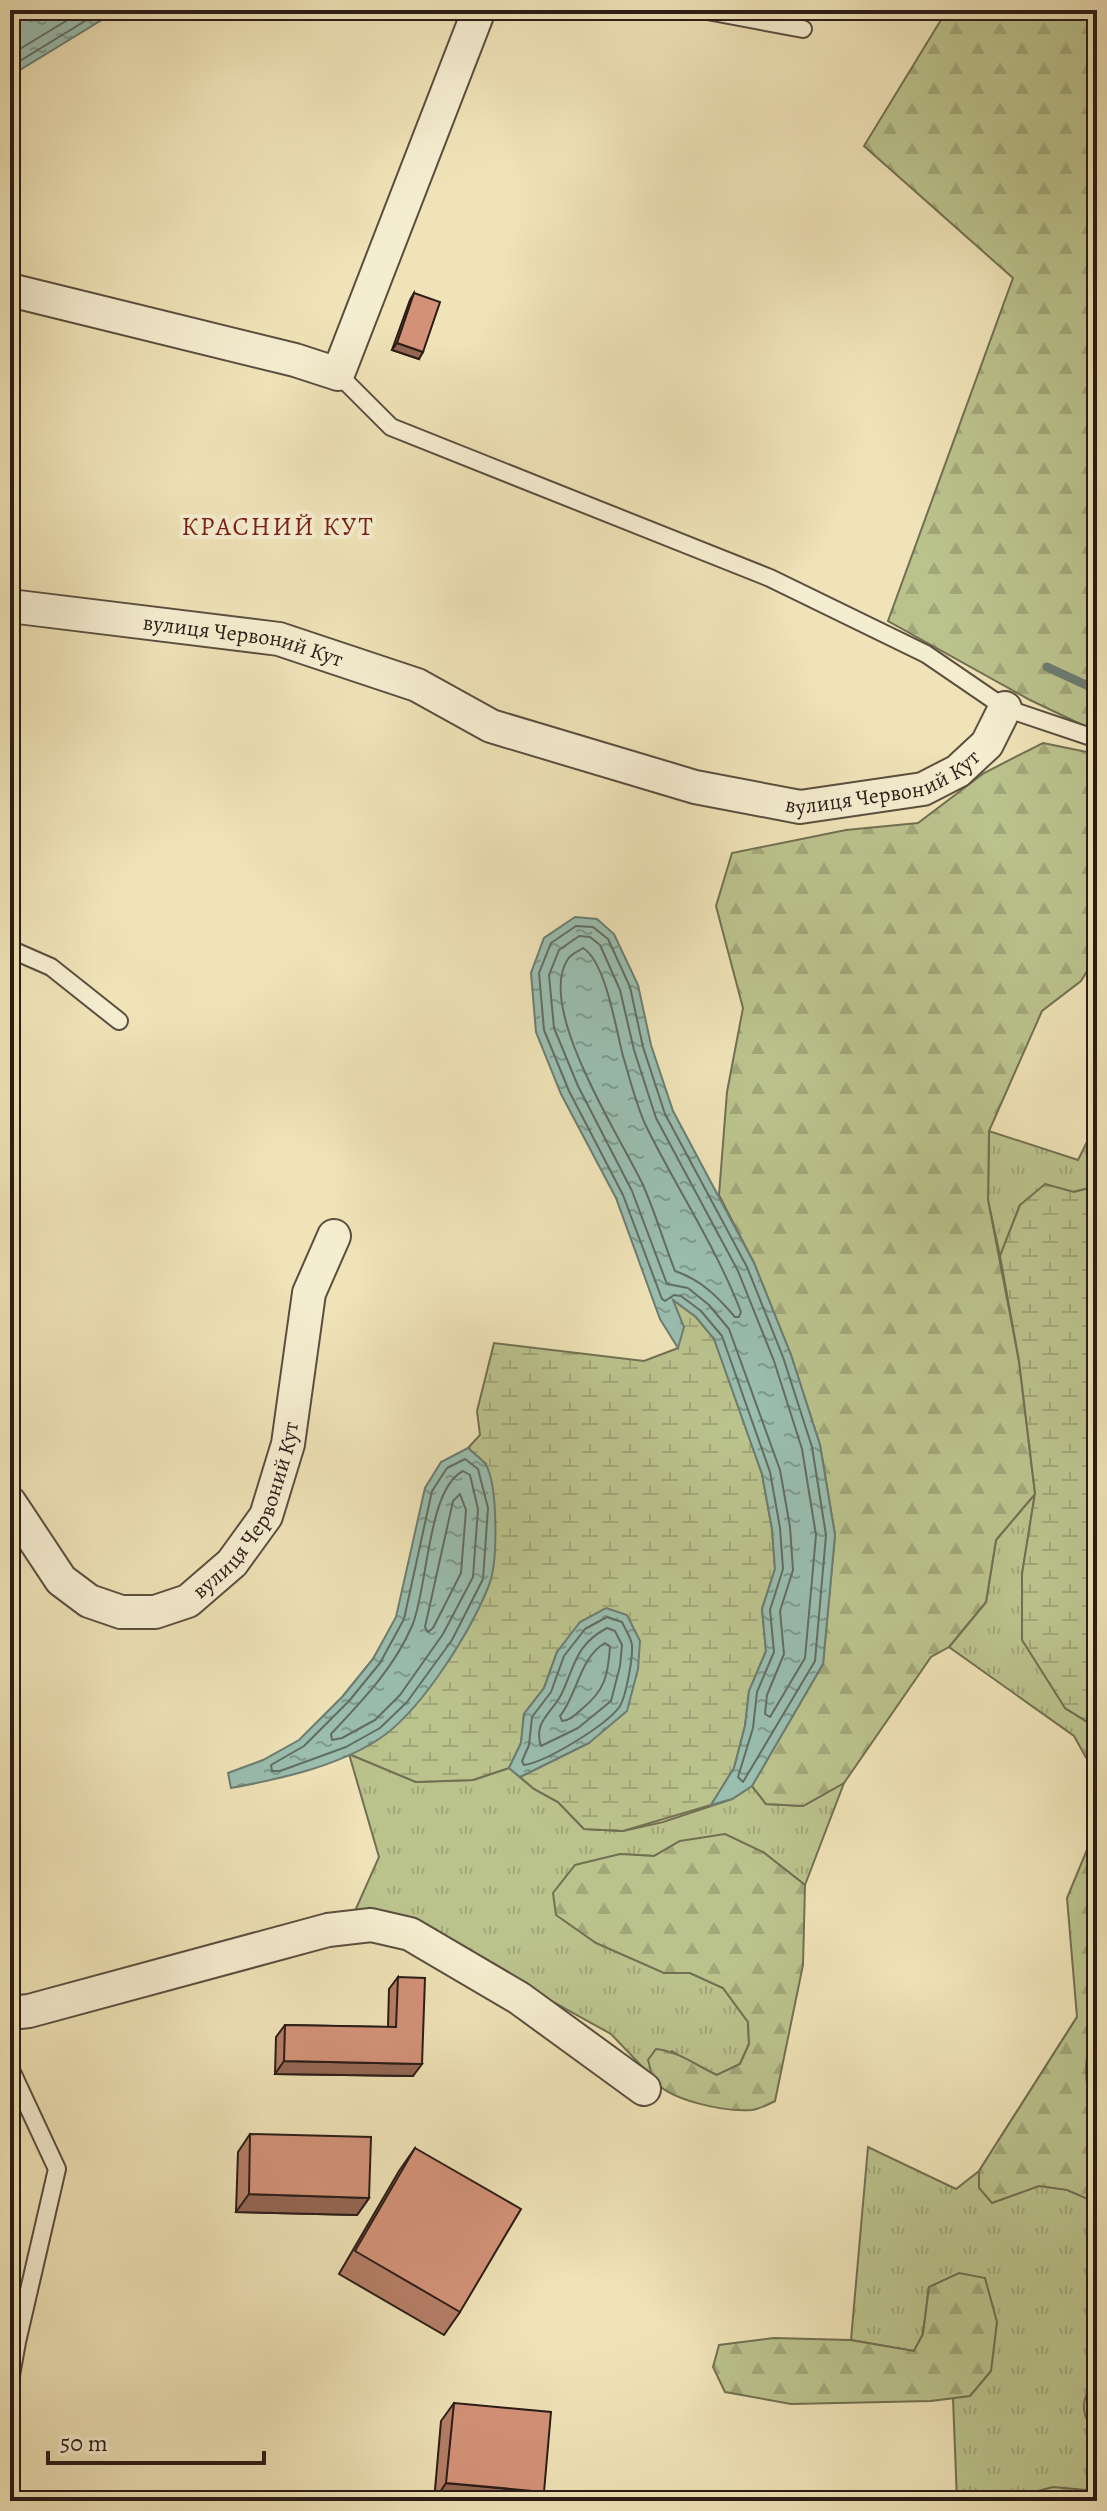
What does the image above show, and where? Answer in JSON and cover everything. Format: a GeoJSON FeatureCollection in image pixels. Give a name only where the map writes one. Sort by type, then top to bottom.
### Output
{"type":"FeatureCollection","features":[{"type":"Feature","properties":{"kind":"street"},"geometry":{"type":"LineString","coordinates":[[10,290],[295,360],[338,374],[479,10]]}},
{"type":"Feature","properties":{"kind":"street","name":"вулиця Червоний Кут"},"geometry":{"type":"LineString","coordinates":[[10,606],[279,639],[417,685],[491,726],[695,787],[800,807],[923,789],[958,771],[987,744],[1005,708]]}},
{"type":"Feature","properties":{"kind":"street","name":"вулиця Червоний Кут"},"geometry":{"type":"LineString","coordinates":[[10,1503],[61,1580],[89,1601],[121,1612],[155,1612],[188,1601],[232,1563],[266,1516],[288,1444],[309,1293],[334,1236]]}},
{"type":"Feature","properties":{"kind":"street"},"geometry":{"type":"LineString","coordinates":[[10,2013],[29,2011],[328,1930],[371,1925],[410,1934],[519,1998],[644,2089]]}},
{"type":"Feature","properties":{"kind":"lane"},"geometry":{"type":"LineString","coordinates":[[702,10],[803,29]]}},
{"type":"Feature","properties":{"kind":"lane"},"geometry":{"type":"LineString","coordinates":[[338,374],[391,427],[770,578],[926,654],[1005,708],[1097,739]]}},
{"type":"Feature","properties":{"kind":"lane"},"geometry":{"type":"LineString","coordinates":[[10,949],[51,967],[119,1021]]}},
{"type":"Feature","properties":{"kind":"lane"},"geometry":{"type":"LineString","coordinates":[[10,2068],[57,2169],[10,2381]]}},
{"type":"Feature","properties":{"kind":"green space"},"geometry":{"type":"Polygon","coordinates":[[[947,10],[1097,10],[1097,732],[1030,700],[888,621],[1013,278],[864,146],[947,10]]]}},
{"type":"Feature","properties":{"kind":"green space"},"geometry":{"type":"Polygon","coordinates":[[[1043,743],[1097,754],[1097,955],[1081,981],[1042,1011],[989,1131],[988,1200],[1019,1361],[1035,1494],[996,1540],[986,1602],[949,1647],[931,1657],[844,1783],[803,1806],[766,1804],[752,1786],[823,1664],[835,1535],[820,1445],[791,1355],[754,1263],[719,1195],[727,1092],[743,1008],[716,906],[732,853],[846,830],[918,823],[984,773],[1043,743]]]}},
{"type":"Feature","properties":{"kind":"green space"},"geometry":{"type":"Polygon","coordinates":[[[1097,1122],[1097,1186],[1020,1205],[1000,1256],[988,1200],[989,1131],[1078,1160],[1097,1122]]]}},
{"type":"Feature","properties":{"kind":"green space"},"geometry":{"type":"Polygon","coordinates":[[[1045,1184],[1074,1192],[1097,1186],[1097,1728],[1065,1708],[1022,1640],[1022,1574],[1035,1493],[1019,1361],[1000,1256],[1020,1205],[1045,1184]]]}},
{"type":"Feature","properties":{"kind":"green space"},"geometry":{"type":"Polygon","coordinates":[[[672,1299],[696,1317],[714,1338],[762,1474],[772,1529],[775,1569],[762,1609],[766,1651],[749,1691],[745,1726],[734,1768],[711,1805],[623,1831],[584,1829],[558,1802],[520,1777],[589,1743],[557,1652],[544,1688],[524,1714],[521,1743],[509,1768],[473,1780],[416,1782],[349,1754],[319,1753],[343,1696],[373,1659],[486,1464],[468,1448],[480,1435],[477,1411],[494,1343],[644,1361],[678,1348],[672,1299]]]}},
{"type":"Feature","properties":{"kind":"green space"},"geometry":{"type":"Polygon","coordinates":[[[1035,1494],[1022,1574],[1065,1708],[1095,1727],[1093,1770],[1074,1736],[949,1647],[986,1602],[996,1540],[1035,1494]]]}},
{"type":"Feature","properties":{"kind":"green space"},"geometry":{"type":"Polygon","coordinates":[[[1095,1727],[1097,2032],[1087,2054],[1086,2068],[1098,2147],[1097,2203],[1067,2190],[1039,2186],[992,2203],[979,2188],[979,2171],[1077,2017],[1067,1898],[1094,1833],[1095,1727]]]}},
{"type":"Feature","properties":{"kind":"green space"},"geometry":{"type":"Polygon","coordinates":[[[349,1754],[416,1782],[473,1780],[509,1768],[534,1789],[558,1802],[584,1829],[623,1831],[663,1822],[732,1799],[752,1786],[766,1804],[803,1806],[844,1783],[805,1885],[763,1852],[680,1841],[654,1856],[620,1854],[664,1973],[690,1973],[723,1988],[748,2022],[749,2044],[740,2064],[717,2075],[693,2065],[672,2051],[653,2078],[611,2034],[400,1917],[355,1911],[379,1857],[349,1754]]]}},
{"type":"Feature","properties":{"kind":"green space"},"geometry":{"type":"Polygon","coordinates":[[[725,1834],[763,1852],[805,1885],[803,1965],[775,2101],[752,2110],[713,2107],[670,2093],[653,2078],[648,2060],[656,2049],[664,2050],[717,2075],[740,2064],[749,2044],[748,2022],[723,1988],[690,1973],[664,1973],[596,1943],[556,1915],[553,1893],[575,1865],[620,1854],[654,1856],[680,1841],[725,1834]]]}},
{"type":"Feature","properties":{"kind":"green space"},"geometry":{"type":"Polygon","coordinates":[[[1097,2009],[1097,2501],[957,2501],[953,2398],[929,2287],[923,2334],[914,2351],[851,2340],[868,2147],[956,2189],[979,2171],[1077,2017],[1097,2009]]]}},
{"type":"Feature","properties":{"kind":"green space"},"geometry":{"type":"Polygon","coordinates":[[[959,2273],[985,2278],[997,2322],[991,2371],[970,2396],[931,2401],[791,2404],[725,2392],[713,2367],[719,2345],[774,2338],[850,2340],[914,2351],[923,2334],[929,2287],[959,2273]]]}},
{"type":"Feature","properties":{"kind":"green space"},"geometry":{"type":"Polygon","coordinates":[[[1097,2377],[1097,2437],[1087,2421],[1084,2407],[1087,2393],[1097,2377]]]}},
{"type":"Feature","properties":{"kind":"green space"},"geometry":{"type":"Polygon","coordinates":[[[1053,2487],[1097,2491],[1097,2501],[999,2501],[1053,2487]]]}},
{"type":"Feature","properties":{"kind":"water"},"geometry":{"type":"Polygon","coordinates":[[[10,10],[118,10],[10,76],[10,10]]]}},
{"type":"Feature","properties":{"kind":"water"},"geometry":{"type":"Polygon","coordinates":[[[575,917],[597,919],[614,934],[638,985],[651,1045],[673,1111],[754,1263],[791,1355],[820,1445],[835,1535],[823,1664],[752,1786],[732,1799],[711,1805],[734,1768],[745,1726],[749,1691],[766,1651],[762,1609],[775,1569],[772,1529],[762,1474],[714,1339],[696,1317],[673,1300],[684,1327],[678,1348],[660,1319],[616,1198],[561,1094],[536,1032],[531,973],[544,938],[575,917]]]}},
{"type":"Feature","properties":{"kind":"water"},"geometry":{"type":"Polygon","coordinates":[[[468,1448],[486,1465],[490,1475],[495,1506],[494,1560],[489,1585],[481,1603],[445,1666],[401,1721],[370,1745],[312,1769],[231,1788],[228,1773],[263,1760],[299,1740],[343,1696],[373,1659],[396,1617],[425,1488],[441,1462],[468,1448]]]}},
{"type":"Feature","properties":{"kind":"water"},"geometry":{"type":"Polygon","coordinates":[[[606,1608],[627,1615],[640,1641],[638,1669],[627,1711],[589,1743],[520,1777],[509,1768],[521,1743],[524,1714],[544,1688],[557,1652],[580,1622],[606,1608]]]}},
{"type":"Feature","properties":{"kind":"building"},"geometry":{"type":"Polygon","coordinates":[[[414,293],[440,302],[423,352],[397,343],[414,293]]]}},
{"type":"Feature","properties":{"kind":"building"},"geometry":{"type":"Polygon","coordinates":[[[398,1977],[425,1978],[422,2064],[284,2061],[285,2025],[396,2027],[398,1977]]]}},
{"type":"Feature","properties":{"kind":"building"},"geometry":{"type":"Polygon","coordinates":[[[250,2134],[371,2137],[369,2198],[249,2194],[250,2134]]]}},
{"type":"Feature","properties":{"kind":"building"},"geometry":{"type":"Polygon","coordinates":[[[415,2148],[521,2209],[460,2312],[355,2251],[415,2148]]]}},
{"type":"Feature","properties":{"kind":"building"},"geometry":{"type":"Polygon","coordinates":[[[454,2403],[551,2412],[544,2492],[446,2483],[454,2403]]]}},
{"type":"Feature","properties":{"kind":"waterway"},"geometry":{"type":"LineString","coordinates":[[1047,667],[1097,690]]}},
{"type":"Feature","properties":{"kind":"district","name":"КРАСНИЙ КУТ"},"geometry":{"type":"Point","coordinates":[278,526]}}]}
